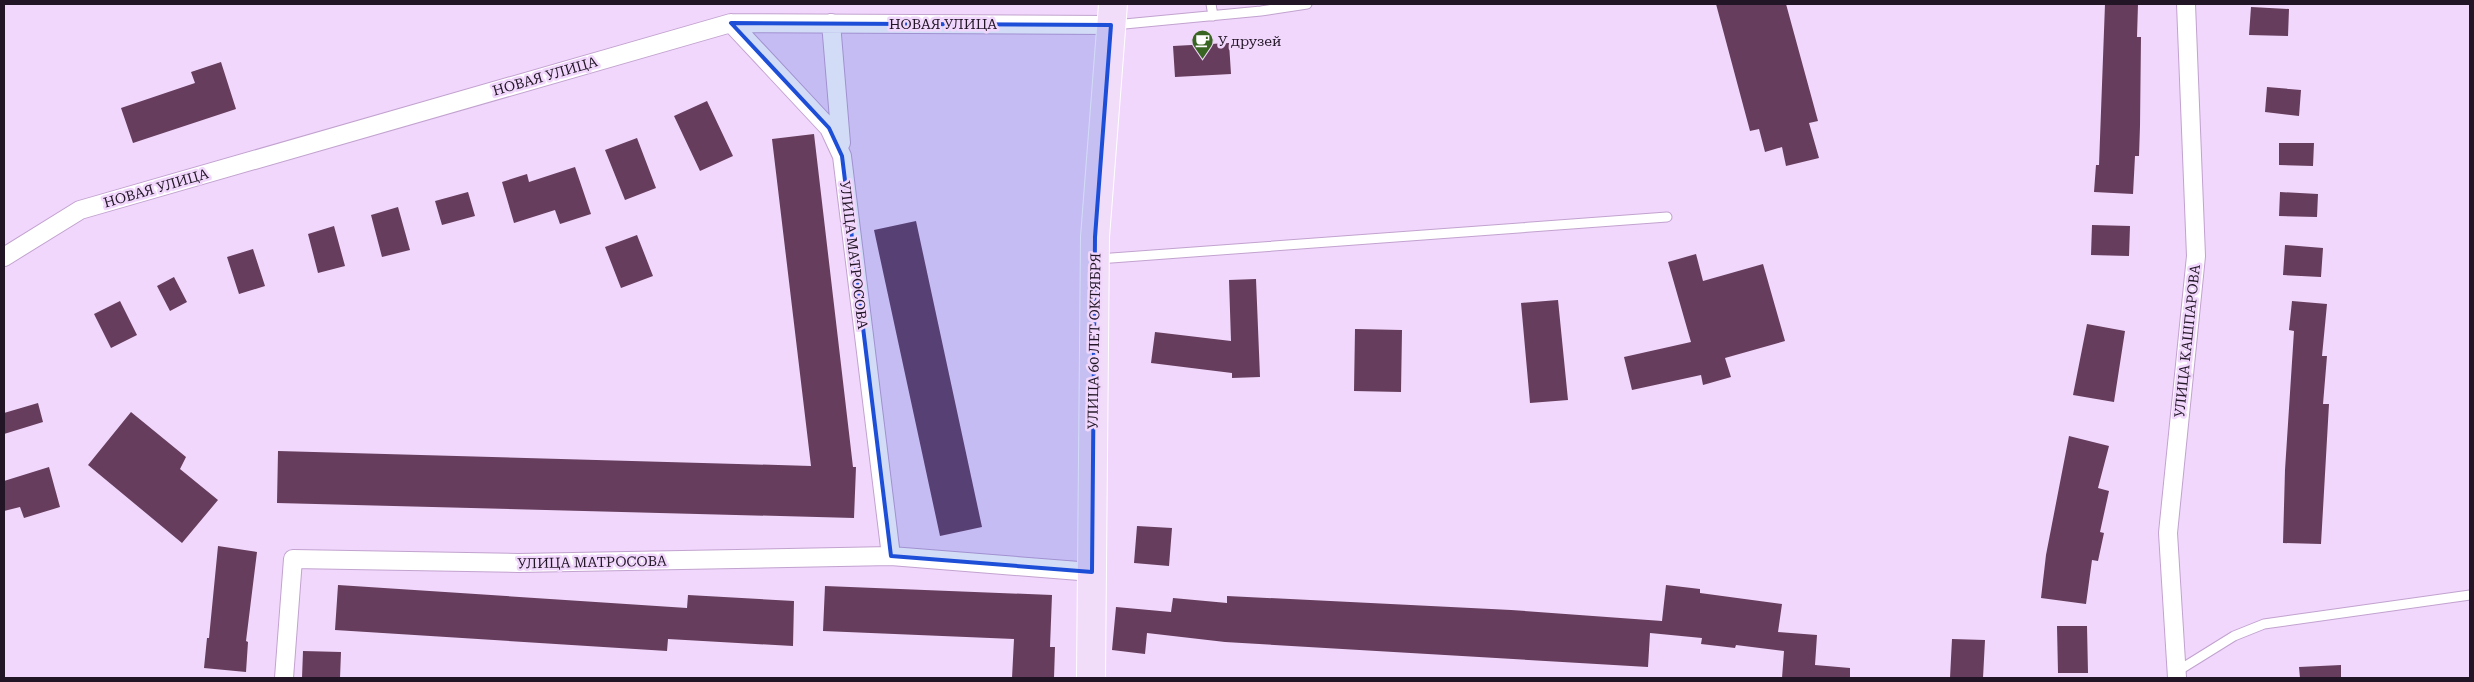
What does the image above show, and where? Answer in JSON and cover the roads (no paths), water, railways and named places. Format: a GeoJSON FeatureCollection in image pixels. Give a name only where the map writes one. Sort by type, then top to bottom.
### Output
{"type":"FeatureCollection","features":[{"type":"Feature","properties":{"kind":"main road","name":"УЛИЦА 60 ЛЕТ ОКТЯБРЯ"},"geometry":{"type":"LineString","coordinates":[[1091,678],[1095,259],[1112,14]]}},
{"type":"Feature","properties":{"kind":"street","name":"УЛИЦА КАШПАРОВА"},"geometry":{"type":"LineString","coordinates":[[2173,676],[2168,533],[2196,256],[2186,4]]}},
{"type":"Feature","properties":{"kind":"street","name":"НОВАЯ УЛИЦА"},"geometry":{"type":"LineString","coordinates":[[4,257],[80,210],[731,23],[831,23],[1112,14]]}},
{"type":"Feature","properties":{"kind":"street","name":"УЛИЦА МАТРОСОВА"},"geometry":{"type":"LineString","coordinates":[[731,23],[829,128],[842,156],[891,556]]}},
{"type":"Feature","properties":{"kind":"street"},"geometry":{"type":"LineString","coordinates":[[831,23],[842,156]]}},
{"type":"Feature","properties":{"kind":"street","name":"УЛИЦА МАТРОСОВА"},"geometry":{"type":"LineString","coordinates":[[284,678],[293,559],[518,563],[891,556],[1092,572]]}},
{"type":"Feature","properties":{"kind":"lane"},"geometry":{"type":"LineString","coordinates":[[1211,4],[1213,16]]}},
{"type":"Feature","properties":{"kind":"lane"},"geometry":{"type":"LineString","coordinates":[[1112,14],[1213,16],[1307,4]]}},
{"type":"Feature","properties":{"kind":"lane"},"geometry":{"type":"LineString","coordinates":[[1095,259],[1667,217]]}},
{"type":"Feature","properties":{"kind":"lane"},"geometry":{"type":"LineString","coordinates":[[2173,676],[2234,636],[2264,624],[2470,595]]}},
{"type":"Feature","properties":{"kind":"place","name":"У друзей"},"geometry":{"type":"Point","coordinates":[1202,60]}}]}
